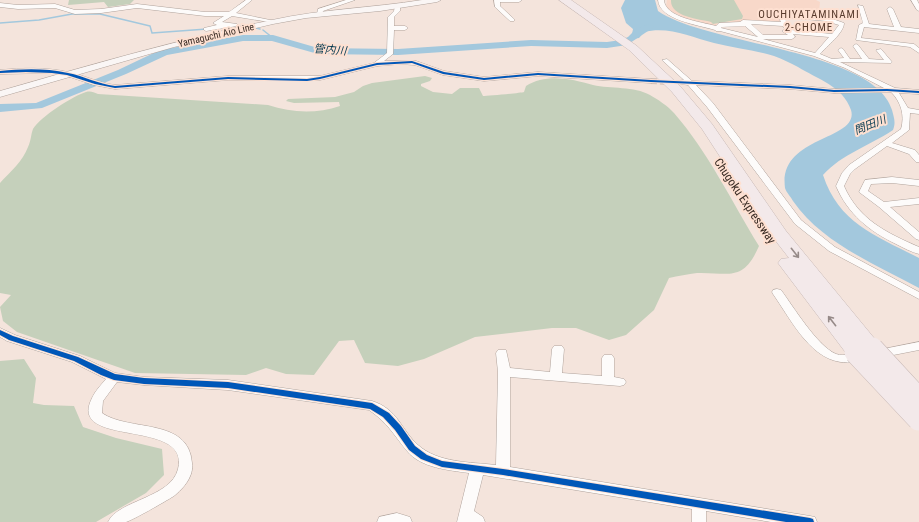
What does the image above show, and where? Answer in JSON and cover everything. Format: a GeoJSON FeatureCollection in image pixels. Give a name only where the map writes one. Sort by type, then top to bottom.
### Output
{"type":"FeatureCollection","features":[{"type":"Feature","properties":{"kind":"highway","name":"Chugoku Expressway"},"geometry":{"type":"LineString","coordinates":[[555,0],[628,48]]}},
{"type":"Feature","properties":{"kind":"highway","name":"Chugoku Expressway"},"geometry":{"type":"LineString","coordinates":[[564,0],[628,48],[683,110],[766,234],[805,287],[864,351],[919,420]]}},
{"type":"Feature","properties":{"kind":"highway","name":"Chugoku Expressway"},"geometry":{"type":"LineString","coordinates":[[864,351],[919,400]]}},
{"type":"Feature","properties":{"kind":"main road","name":"Yamaguchi Aio Line"},"geometry":{"type":"LineString","coordinates":[[0,94],[172,45],[273,22],[320,14],[397,7],[437,0]]}},
{"type":"Feature","properties":{"kind":"street"},"geometry":{"type":"LineString","coordinates":[[224,25],[225,24],[216,23],[232,14],[249,0]]}},
{"type":"Feature","properties":{"kind":"street"},"geometry":{"type":"LineString","coordinates":[[320,14],[320,10],[352,0]]}},
{"type":"Feature","properties":{"kind":"street"},"geometry":{"type":"LineString","coordinates":[[512,20],[496,6],[497,0],[519,0]]}},
{"type":"Feature","properties":{"kind":"street"},"geometry":{"type":"LineString","coordinates":[[661,0],[663,9],[671,15],[694,24],[761,39],[831,60],[897,94],[906,110],[908,124],[905,130],[846,173],[840,186],[847,203],[862,220],[876,229],[919,250]]}},
{"type":"Feature","properties":{"kind":"street"},"geometry":{"type":"LineString","coordinates":[[914,0],[919,9]]}},
{"type":"Feature","properties":{"kind":"street"},"geometry":{"type":"LineString","coordinates":[[0,4],[18,7],[55,6],[67,11],[75,12],[101,11],[137,6],[205,14],[232,14],[273,22]]}},
{"type":"Feature","properties":{"kind":"street"},"geometry":{"type":"LineString","coordinates":[[860,6],[867,26]]}},
{"type":"Feature","properties":{"kind":"street"},"geometry":{"type":"LineString","coordinates":[[377,64],[389,52],[391,17],[397,11],[397,7]]}},
{"type":"Feature","properties":{"kind":"street"},"geometry":{"type":"LineString","coordinates":[[889,11],[898,28]]}},
{"type":"Feature","properties":{"kind":"street"},"geometry":{"type":"LineString","coordinates":[[761,39],[792,37],[781,16],[782,14],[827,19],[842,24],[835,36],[828,40],[816,55]]}},
{"type":"Feature","properties":{"kind":"street"},"geometry":{"type":"LineString","coordinates":[[718,30],[719,25],[744,24],[743,22],[786,24]]}},
{"type":"Feature","properties":{"kind":"street"},"geometry":{"type":"LineString","coordinates":[[746,22],[761,39]]}},
{"type":"Feature","properties":{"kind":"street"},"geometry":{"type":"LineString","coordinates":[[206,29],[224,25],[236,25]]}},
{"type":"Feature","properties":{"kind":"street"},"geometry":{"type":"LineString","coordinates":[[919,30],[862,25],[858,39],[912,45],[919,51]]}},
{"type":"Feature","properties":{"kind":"street"},"geometry":{"type":"LineString","coordinates":[[391,28],[405,28]]}},
{"type":"Feature","properties":{"kind":"street"},"geometry":{"type":"LineString","coordinates":[[890,28],[892,38]]}},
{"type":"Feature","properties":{"kind":"street"},"geometry":{"type":"LineString","coordinates":[[735,30],[789,31],[835,36]]}},
{"type":"Feature","properties":{"kind":"street"},"geometry":{"type":"LineString","coordinates":[[856,46],[867,61]]}},
{"type":"Feature","properties":{"kind":"street"},"geometry":{"type":"LineString","coordinates":[[841,50],[848,60]]}},
{"type":"Feature","properties":{"kind":"street"},"geometry":{"type":"LineString","coordinates":[[831,60],[889,62],[879,50]]}},
{"type":"Feature","properties":{"kind":"street"},"geometry":{"type":"LineString","coordinates":[[665,60],[689,82],[730,130],[798,222],[832,249],[919,296]]}},
{"type":"Feature","properties":{"kind":"street"},"geometry":{"type":"LineString","coordinates":[[0,72],[68,74],[94,84],[115,87],[228,78],[307,80],[377,64],[416,63],[443,73],[484,79],[534,74],[651,81]]}},
{"type":"Feature","properties":{"kind":"street"},"geometry":{"type":"LineString","coordinates":[[678,82],[790,87],[834,91],[890,90],[919,92]]}},
{"type":"Feature","properties":{"kind":"street"},"geometry":{"type":"LineString","coordinates":[[906,110],[919,112]]}},
{"type":"Feature","properties":{"kind":"street"},"geometry":{"type":"LineString","coordinates":[[887,144],[916,150],[919,160]]}},
{"type":"Feature","properties":{"kind":"street"},"geometry":{"type":"LineString","coordinates":[[919,183],[892,180],[868,182],[863,192],[882,205],[919,237]]}},
{"type":"Feature","properties":{"kind":"street"},"geometry":{"type":"LineString","coordinates":[[882,205],[919,201]]}},
{"type":"Feature","properties":{"kind":"street"},"geometry":{"type":"LineString","coordinates":[[907,227],[919,226]]}},
{"type":"Feature","properties":{"kind":"street"},"geometry":{"type":"LineString","coordinates":[[777,292],[820,348],[831,357],[845,360],[919,346]]}},
{"type":"Feature","properties":{"kind":"street"},"geometry":{"type":"LineString","coordinates":[[0,332],[11,338],[76,359],[114,377],[144,381],[228,385],[372,406],[386,415],[398,428],[412,448],[424,457],[442,464],[477,470],[503,472],[810,522]]}},
{"type":"Feature","properties":{"kind":"street"},"geometry":{"type":"LineString","coordinates":[[556,376],[558,349]]}},
{"type":"Feature","properties":{"kind":"street"},"geometry":{"type":"LineString","coordinates":[[502,353],[504,372],[503,472]]}},
{"type":"Feature","properties":{"kind":"street"},"geometry":{"type":"LineString","coordinates":[[504,372],[614,382],[608,358]]}},
{"type":"Feature","properties":{"kind":"street"},"geometry":{"type":"LineString","coordinates":[[114,377],[97,400],[95,415],[105,422],[168,436],[181,445],[187,457],[186,471],[178,485],[164,495],[128,512],[115,522]]}},
{"type":"Feature","properties":{"kind":"street"},"geometry":{"type":"LineString","coordinates":[[477,470],[465,518],[478,522]]}},
{"type":"Feature","properties":{"kind":"street"},"geometry":{"type":"LineString","coordinates":[[699,522],[700,505]]}},
{"type":"Feature","properties":{"kind":"street"},"geometry":{"type":"LineString","coordinates":[[384,522],[397,519],[405,522]]}},
{"type":"Feature","properties":{"kind":"shaded area"},"geometry":{"type":"Polygon","coordinates":[[[667,0],[816,0],[820,2],[819,13],[823,18],[782,14],[778,15],[780,23],[717,24],[715,28],[696,23],[672,12],[666,7],[667,0]]]}},
{"type":"Feature","properties":{"kind":"green space"},"geometry":{"type":"Polygon","coordinates":[[[69,0],[134,0],[130,4],[108,7],[104,2],[68,5],[69,0]]]}},
{"type":"Feature","properties":{"kind":"green space"},"geometry":{"type":"Polygon","coordinates":[[[671,0],[734,0],[743,16],[742,19],[713,24],[711,22],[680,14],[672,6],[671,0]]]}},
{"type":"Feature","properties":{"kind":"green space"},"geometry":{"type":"Polygon","coordinates":[[[425,76],[432,78],[430,81],[421,84],[421,86],[433,92],[452,94],[460,88],[479,88],[483,96],[524,92],[526,86],[534,82],[550,78],[559,78],[593,85],[637,90],[650,95],[666,105],[674,113],[709,161],[759,246],[753,258],[741,271],[734,273],[697,273],[669,278],[654,310],[626,335],[609,340],[576,328],[552,328],[475,337],[424,359],[398,366],[365,363],[354,340],[339,341],[314,375],[286,374],[266,368],[246,375],[135,373],[17,332],[3,321],[0,307],[11,295],[0,293],[0,183],[23,157],[29,145],[33,129],[37,124],[49,113],[65,102],[80,94],[93,92],[98,94],[268,105],[286,110],[304,112],[331,109],[340,106],[339,102],[294,103],[286,101],[288,99],[335,97],[354,92],[363,86],[372,83],[425,76]]]}},
{"type":"Feature","properties":{"kind":"green space"},"geometry":{"type":"Polygon","coordinates":[[[24,359],[36,378],[33,403],[74,406],[83,427],[116,438],[162,449],[164,475],[146,493],[96,522],[0,522],[0,361],[24,359]]]}},
{"type":"Feature","properties":{"kind":"water","name":"問田川"},"geometry":{"type":"Polygon","coordinates":[[[625,0],[655,0],[658,11],[681,23],[823,61],[855,74],[879,90],[892,110],[895,122],[893,130],[839,161],[823,175],[830,192],[839,206],[849,217],[874,235],[919,258],[919,288],[867,261],[834,241],[805,216],[785,188],[786,171],[794,158],[805,148],[844,128],[850,120],[851,110],[842,95],[836,89],[780,58],[766,54],[662,30],[644,32],[639,38],[631,39],[633,29],[626,23],[621,8],[625,0]]]}},
{"type":"Feature","properties":{"kind":"waterway"},"geometry":{"type":"LineString","coordinates":[[0,23],[39,20],[72,14],[100,14],[150,26],[152,33],[207,29]]}},
{"type":"Feature","properties":{"kind":"waterway"},"geometry":{"type":"LineString","coordinates":[[234,26],[243,26]]}},
{"type":"Feature","properties":{"kind":"waterway","name":"管内川"},"geometry":{"type":"LineString","coordinates":[[0,108],[38,106],[122,72],[164,52],[243,38],[273,38],[318,51],[398,52],[531,43],[607,45],[623,43],[631,39],[639,31],[649,27]]}},
{"type":"Feature","properties":{"kind":"waterway"},"geometry":{"type":"LineString","coordinates":[[256,28],[260,29]]}},
{"type":"Feature","properties":{"kind":"waterway"},"geometry":{"type":"LineString","coordinates":[[263,30],[273,38]]}},
{"type":"Feature","properties":{"kind":"tunnel"},"geometry":{"type":"LineString","coordinates":[[651,81],[673,82]]}},
{"type":"Feature","properties":{"kind":"cycle path"},"geometry":{"type":"LineString","coordinates":[[0,72],[26,70],[52,71],[68,74],[96,84],[115,87],[228,78],[307,80],[377,64],[412,62],[443,73],[484,79],[538,74],[790,87],[834,91],[887,90],[919,92]]}},
{"type":"Feature","properties":{"kind":"cycle path"},"geometry":{"type":"LineString","coordinates":[[0,332],[11,338],[76,359],[114,377],[144,381],[228,385],[372,406],[386,415],[398,428],[412,448],[424,457],[442,464],[503,472],[810,522]]}},
{"type":"Feature","properties":{"kind":"district","name":"OUCHIYATAMINAMI 2-CHOME"},"geometry":{"type":"Point","coordinates":[809,20]}}]}
